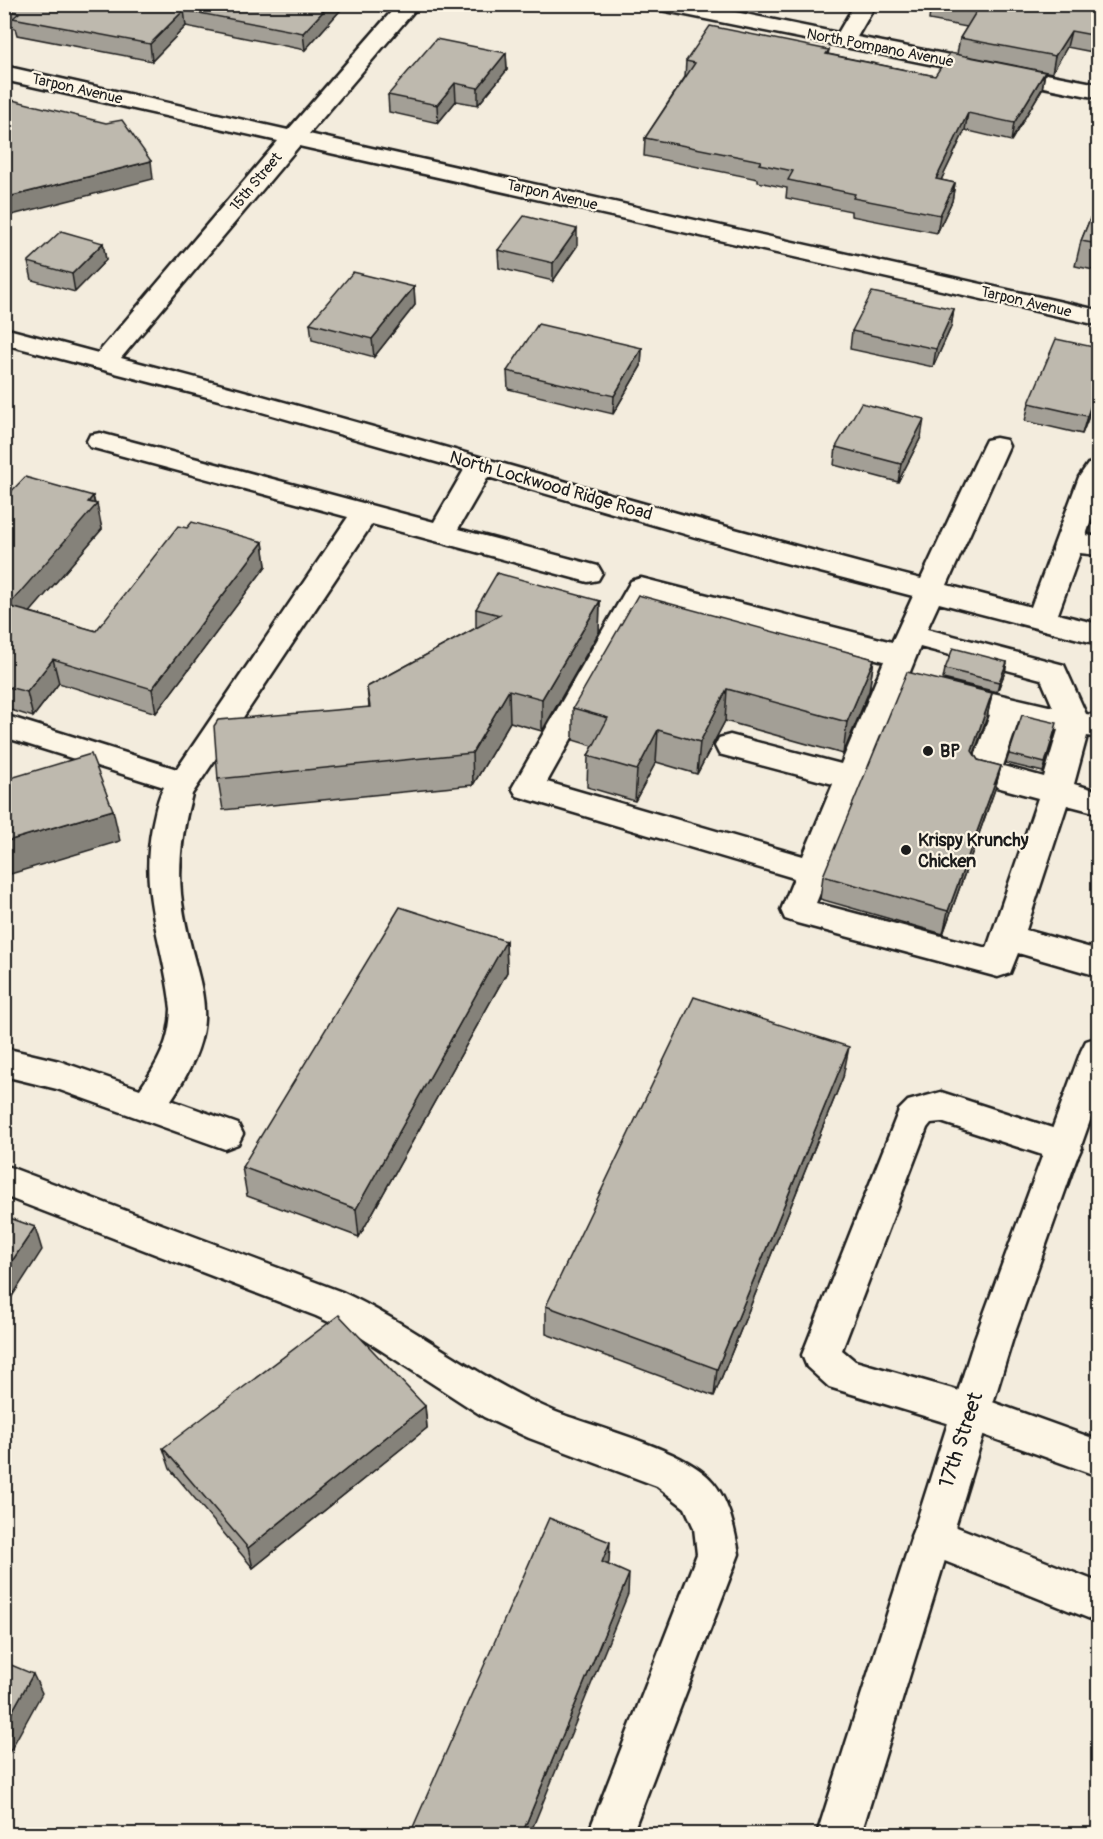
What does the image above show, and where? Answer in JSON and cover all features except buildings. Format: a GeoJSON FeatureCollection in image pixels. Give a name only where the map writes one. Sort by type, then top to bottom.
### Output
{"type":"FeatureCollection","features":[{"type":"Feature","properties":{"kind":"street","name":"15th Street"},"geometry":{"type":"LineString","coordinates":[[105,361],[294,137],[410,4]]}},
{"type":"Feature","properties":{"kind":"street","name":"North Pompano Avenue"},"geometry":{"type":"LineString","coordinates":[[661,4],[1098,91]]}},
{"type":"Feature","properties":{"kind":"street"},"geometry":{"type":"LineString","coordinates":[[844,41],[866,4]]}},
{"type":"Feature","properties":{"kind":"street","name":"Tarpon Avenue"},"geometry":{"type":"LineString","coordinates":[[4,73],[1098,318]]}},
{"type":"Feature","properties":{"kind":"street","name":"North Lockwood Ridge Road"},"geometry":{"type":"LineString","coordinates":[[4,336],[105,361],[929,591],[1098,634]]}},
{"type":"Feature","properties":{"kind":"street"},"geometry":{"type":"LineString","coordinates":[[100,441],[588,573]]}},
{"type":"Feature","properties":{"kind":"street"},"geometry":{"type":"LineString","coordinates":[[996,446],[929,591],[797,910],[998,964],[1056,791],[1087,725]]}},
{"type":"Feature","properties":{"kind":"street"},"geometry":{"type":"LineString","coordinates":[[442,533],[480,466]]}},
{"type":"Feature","properties":{"kind":"street"},"geometry":{"type":"LineString","coordinates":[[1041,620],[1093,477],[1098,470]]}},
{"type":"Feature","properties":{"kind":"street"},"geometry":{"type":"LineString","coordinates":[[146,1108],[170,1074],[186,1039],[187,992],[166,910],[163,874],[168,821],[177,792],[353,534],[365,511]]}},
{"type":"Feature","properties":{"kind":"street"},"geometry":{"type":"LineString","coordinates":[[1069,542],[1098,546]]}},
{"type":"Feature","properties":{"kind":"street"},"geometry":{"type":"LineString","coordinates":[[813,871],[528,788],[641,588],[902,656],[1053,672],[1087,725]]}},
{"type":"Feature","properties":{"kind":"street"},"geometry":{"type":"LineString","coordinates":[[902,656],[1007,709],[1087,725]]}},
{"type":"Feature","properties":{"kind":"street"},"geometry":{"type":"LineString","coordinates":[[1007,709],[985,772],[1098,802]]}},
{"type":"Feature","properties":{"kind":"street"},"geometry":{"type":"LineString","coordinates":[[4,726],[183,782]]}},
{"type":"Feature","properties":{"kind":"street"},"geometry":{"type":"LineString","coordinates":[[730,746],[851,778]]}},
{"type":"Feature","properties":{"kind":"street"},"geometry":{"type":"LineString","coordinates":[[1007,937],[1098,963]]}},
{"type":"Feature","properties":{"kind":"street","name":"17th Street"},"geometry":{"type":"LineString","coordinates":[[839,1834],[994,1338],[1064,1147],[1091,1089],[1098,1051]]}},
{"type":"Feature","properties":{"kind":"street"},"geometry":{"type":"LineString","coordinates":[[4,1062],[59,1075],[146,1108],[225,1134]]}},
{"type":"Feature","properties":{"kind":"street"},"geometry":{"type":"LineString","coordinates":[[1064,1147],[941,1107],[921,1111],[912,1120],[821,1355],[843,1374],[970,1412],[1098,1458]]}},
{"type":"Feature","properties":{"kind":"street"},"geometry":{"type":"LineString","coordinates":[[4,1180],[329,1304],[372,1324],[498,1404],[543,1425],[671,1473],[699,1495],[714,1526],[718,1554],[610,1834]]}},
{"type":"Feature","properties":{"kind":"street"},"geometry":{"type":"LineString","coordinates":[[931,1536],[1098,1602]]}},
{"type":"Feature","properties":{"kind":"place","name":"BP"},"geometry":{"type":"Point","coordinates":[928,751]}},
{"type":"Feature","properties":{"kind":"place","name":"Krispy Krunchy Chicken"},"geometry":{"type":"Point","coordinates":[906,850]}}]}
